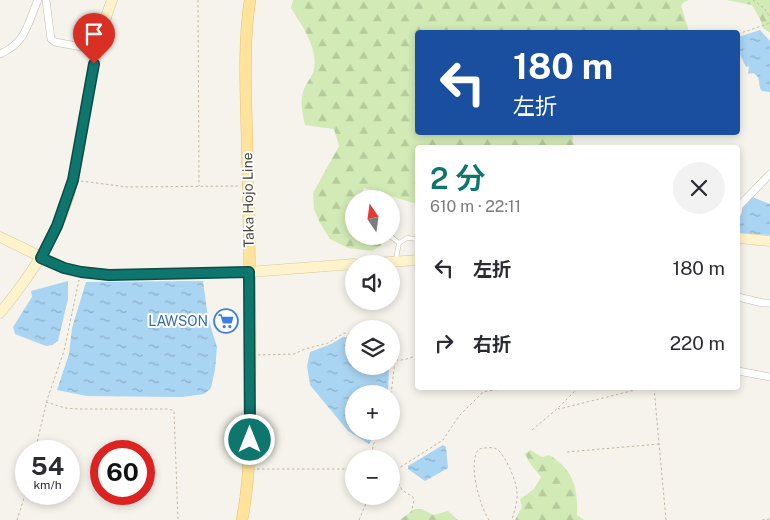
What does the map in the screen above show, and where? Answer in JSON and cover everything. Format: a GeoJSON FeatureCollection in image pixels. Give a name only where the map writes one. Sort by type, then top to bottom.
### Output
{"type":"FeatureCollection","features":[{"type":"Feature","properties":{"kind":"main road","name":"Taka Hojo Line"},"geometry":{"type":"LineString","coordinates":[[242,520],[248,469],[250,354],[247,30],[250,0]]}},
{"type":"Feature","properties":{"kind":"main road"},"geometry":{"type":"LineString","coordinates":[[0,313],[41,258],[57,226],[73,180],[102,26],[111,1]]}},
{"type":"Feature","properties":{"kind":"main road"},"geometry":{"type":"LineString","coordinates":[[0,237],[64,268],[109,275],[249,272],[345,265]]}},
{"type":"Feature","properties":{"kind":"main road"},"geometry":{"type":"LineString","coordinates":[[740,238],[770,241]]}},
{"type":"Feature","properties":{"kind":"main road"},"geometry":{"type":"LineString","coordinates":[[400,262],[415,260]]}},
{"type":"Feature","properties":{"kind":"street"},"geometry":{"type":"LineString","coordinates":[[0,54],[11,49],[26,32],[38,0]]}},
{"type":"Feature","properties":{"kind":"street"},"geometry":{"type":"LineString","coordinates":[[46,0],[51,39],[55,42],[97,50]]}},
{"type":"Feature","properties":{"kind":"street"},"geometry":{"type":"LineString","coordinates":[[740,205],[770,174]]}},
{"type":"Feature","properties":{"kind":"street"},"geometry":{"type":"LineString","coordinates":[[740,298],[763,304],[770,303]]}},
{"type":"Feature","properties":{"kind":"street"},"geometry":{"type":"LineString","coordinates":[[740,371],[770,377]]}},
{"type":"Feature","properties":{"kind":"lane"},"geometry":{"type":"LineString","coordinates":[[400,242],[407,238],[415,239]]}},
{"type":"Feature","properties":{"kind":"path"},"geometry":{"type":"LineString","coordinates":[[198,0],[199,186]]}},
{"type":"Feature","properties":{"kind":"path"},"geometry":{"type":"LineString","coordinates":[[753,0],[765,9],[770,18]]}},
{"type":"Feature","properties":{"kind":"path"},"geometry":{"type":"LineString","coordinates":[[740,33],[770,24]]}},
{"type":"Feature","properties":{"kind":"path"},"geometry":{"type":"LineString","coordinates":[[73,180],[128,187],[248,186]]}},
{"type":"Feature","properties":{"kind":"path"},"geometry":{"type":"LineString","coordinates":[[37,440],[46,402],[64,351],[81,272]]}},
{"type":"Feature","properties":{"kind":"path"},"geometry":{"type":"LineString","coordinates":[[250,354],[294,354],[328,343],[345,333]]}},
{"type":"Feature","properties":{"kind":"path"},"geometry":{"type":"LineString","coordinates":[[400,360],[415,356]]}},
{"type":"Feature","properties":{"kind":"path"},"geometry":{"type":"LineString","coordinates":[[400,467],[444,440],[458,416],[484,392],[497,390]]}},
{"type":"Feature","properties":{"kind":"path"},"geometry":{"type":"LineString","coordinates":[[532,430],[576,390]]}},
{"type":"Feature","properties":{"kind":"path"},"geometry":{"type":"LineString","coordinates":[[558,408],[635,390]]}},
{"type":"Feature","properties":{"kind":"path"},"geometry":{"type":"LineString","coordinates":[[654,390],[666,520]]}},
{"type":"Feature","properties":{"kind":"path"},"geometry":{"type":"LineString","coordinates":[[46,402],[65,408],[77,409],[174,410],[178,520]]}},
{"type":"Feature","properties":{"kind":"path"},"geometry":{"type":"LineString","coordinates":[[567,452],[660,444]]}},
{"type":"Feature","properties":{"kind":"path"},"geometry":{"type":"LineString","coordinates":[[489,520],[478,494],[474,461],[475,453],[479,449],[493,448],[503,456],[515,481],[517,492],[512,520]]}},
{"type":"Feature","properties":{"kind":"path"},"geometry":{"type":"LineString","coordinates":[[248,469],[345,469]]}},
{"type":"Feature","properties":{"kind":"path"},"geometry":{"type":"LineString","coordinates":[[400,486],[402,490],[413,497],[414,501],[411,512]]}},
{"type":"Feature","properties":{"kind":"path"},"geometry":{"type":"LineString","coordinates":[[17,520],[22,505]]}},
{"type":"Feature","properties":{"kind":"path"},"geometry":{"type":"LineString","coordinates":[[360,520],[366,505]]}},
{"type":"Feature","properties":{"kind":"path"},"geometry":{"type":"LineString","coordinates":[[762,520],[770,519]]}},
{"type":"Feature","properties":{"kind":"green space"},"geometry":{"type":"Polygon","coordinates":[[[293,0],[689,0],[681,5],[688,30],[415,30],[415,135],[572,135],[574,145],[415,145],[415,203],[400,199],[400,190],[371,190],[364,188],[363,190],[345,190],[345,245],[382,245],[372,251],[348,248],[330,239],[314,209],[313,193],[339,146],[334,129],[305,125],[302,96],[312,76],[315,61],[308,37],[291,8],[293,0]]]}},
{"type":"Feature","properties":{"kind":"green space"},"geometry":{"type":"Polygon","coordinates":[[[726,0],[770,0],[770,33],[763,28],[752,5],[726,0]]]}},
{"type":"Feature","properties":{"kind":"green space"},"geometry":{"type":"Polygon","coordinates":[[[530,450],[542,457],[549,455],[569,473],[577,496],[577,515],[584,520],[515,520],[522,507],[520,499],[534,489],[541,477],[525,454],[530,450]]]}},
{"type":"Feature","properties":{"kind":"green space"},"geometry":{"type":"Polygon","coordinates":[[[414,509],[422,509],[433,515],[448,511],[458,520],[400,520],[414,509]]]}},
{"type":"Feature","properties":{"kind":"water"},"geometry":{"type":"Polygon","coordinates":[[[760,30],[770,41],[770,92],[762,91],[756,75],[753,73],[748,74],[749,66],[746,67],[740,54],[740,36],[760,30]]]}},
{"type":"Feature","properties":{"kind":"water"},"geometry":{"type":"Polygon","coordinates":[[[752,197],[770,204],[770,235],[740,233],[740,216],[745,205],[752,197]]]}},
{"type":"Feature","properties":{"kind":"water"},"geometry":{"type":"Polygon","coordinates":[[[68,281],[68,299],[58,341],[46,346],[15,334],[13,327],[32,297],[31,291],[68,281]]]}},
{"type":"Feature","properties":{"kind":"water"},"geometry":{"type":"Polygon","coordinates":[[[203,281],[208,318],[217,347],[211,388],[204,394],[182,397],[87,396],[57,390],[69,354],[72,328],[86,282],[203,281]]]}},
{"type":"Feature","properties":{"kind":"water"},"geometry":{"type":"Polygon","coordinates":[[[345,337],[345,375],[389,375],[388,385],[345,385],[345,427],[310,385],[307,366],[310,352],[345,337]]]}},
{"type":"Feature","properties":{"kind":"water"},"geometry":{"type":"Polygon","coordinates":[[[363,440],[371,440],[369,444],[363,440]]]}},
{"type":"Feature","properties":{"kind":"water"},"geometry":{"type":"Polygon","coordinates":[[[443,445],[446,447],[448,468],[425,481],[408,469],[408,466],[443,445]]]}},
{"type":"Feature","properties":{"kind":"place","name":"LAWSON"},"geometry":{"type":"Point","coordinates":[226,321]}},
{"type":"Feature","properties":{"kind":"route"},"geometry":{"type":"LineString","coordinates":[[94,64],[73,180],[57,226],[41,258],[64,268],[109,275],[249,272],[250,440]]}}]}
